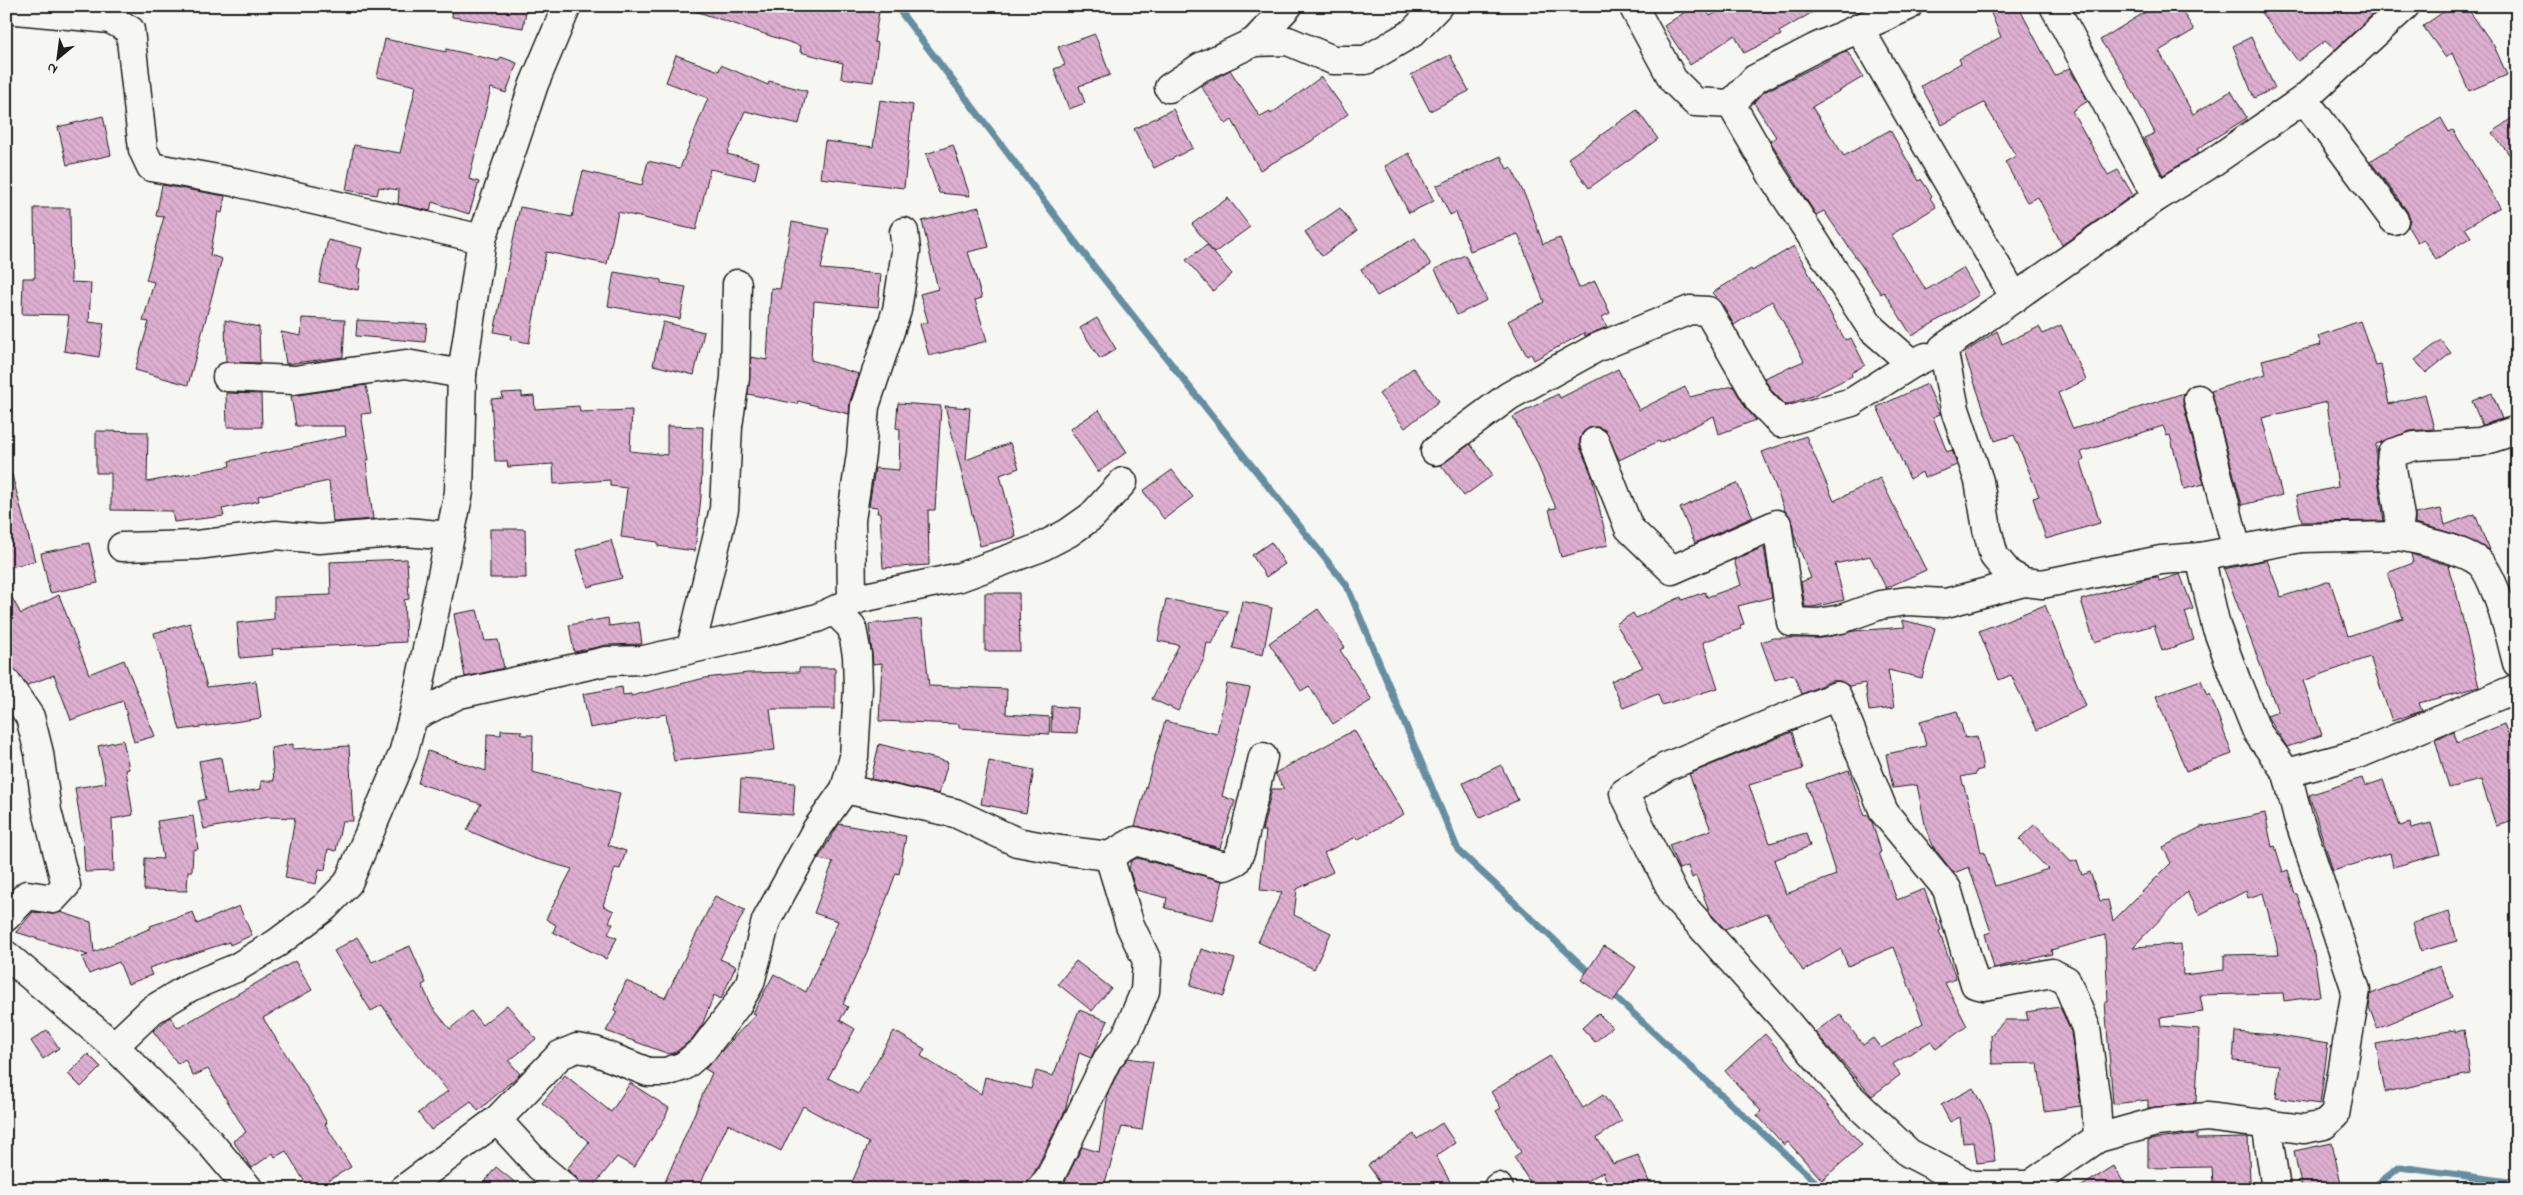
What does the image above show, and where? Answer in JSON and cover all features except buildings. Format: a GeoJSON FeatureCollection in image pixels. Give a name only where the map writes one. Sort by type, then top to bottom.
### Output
{"type":"FeatureCollection","features":[{"type":"Feature","properties":{"kind":"street"},"geometry":{"type":"LineString","coordinates":[[114,1046],[152,1010],[190,987],[236,968],[277,943],[325,907],[348,882],[403,754],[413,717],[459,492],[462,374],[482,239],[534,84],[566,6]]}},
{"type":"Feature","properties":{"kind":"street"},"geometry":{"type":"LineString","coordinates":[[1169,88],[1200,67],[1254,42],[1288,6]]}},
{"type":"Feature","properties":{"kind":"street"},"geometry":{"type":"LineString","coordinates":[[1254,42],[1288,41],[1333,60],[1366,60],[1412,33],[1438,6]]}},
{"type":"Feature","properties":{"kind":"street"},"geometry":{"type":"LineString","coordinates":[[1633,6],[1673,80],[1695,102],[1731,104],[1755,79],[1908,6]]}},
{"type":"Feature","properties":{"kind":"street"},"geometry":{"type":"LineString","coordinates":[[2054,6],[2158,196]]}},
{"type":"Feature","properties":{"kind":"street"},"geometry":{"type":"LineString","coordinates":[[1435,451],[1509,396],[1596,348],[1690,310],[1708,311],[1759,400],[1781,423],[1852,402],[1912,364],[1943,348],[2158,196],[2207,166],[2304,99],[2406,7]]}},
{"type":"Feature","properties":{"kind":"street"},"geometry":{"type":"LineString","coordinates":[[6,9],[110,18],[130,30],[143,150],[151,167],[240,183],[482,239]]}},
{"type":"Feature","properties":{"kind":"street"},"geometry":{"type":"LineString","coordinates":[[1859,28],[2015,298]]}},
{"type":"Feature","properties":{"kind":"street"},"geometry":{"type":"LineString","coordinates":[[2304,99],[2394,220]]}},
{"type":"Feature","properties":{"kind":"street"},"geometry":{"type":"LineString","coordinates":[[1731,104],[1773,178],[1872,329],[1912,364]]}},
{"type":"Feature","properties":{"kind":"street"},"geometry":{"type":"LineString","coordinates":[[404,1189],[497,1120],[560,1055],[577,1048],[595,1051],[648,1072],[666,1072],[684,1066],[703,1050],[737,1005],[750,983],[766,921],[816,830],[845,789],[854,757],[858,655],[852,628],[844,606],[851,520],[861,454],[865,406],[897,310],[906,251],[904,232]]}},
{"type":"Feature","properties":{"kind":"street"},"geometry":{"type":"LineString","coordinates":[[691,648],[724,509],[728,426],[735,378],[737,284]]}},
{"type":"Feature","properties":{"kind":"street"},"geometry":{"type":"LineString","coordinates":[[1943,348],[1955,409],[1979,481],[1987,529],[1994,556],[2009,574],[2024,582]]}},
{"type":"Feature","properties":{"kind":"street"},"geometry":{"type":"LineString","coordinates":[[226,377],[294,380],[406,364],[462,374]]}},
{"type":"Feature","properties":{"kind":"street"},"geometry":{"type":"LineString","coordinates":[[2198,399],[2238,550]]}},
{"type":"Feature","properties":{"kind":"street"},"geometry":{"type":"LineString","coordinates":[[2397,536],[2400,517],[2391,462],[2392,453],[2415,446],[2450,446],[2480,442],[2517,430]]}},
{"type":"Feature","properties":{"kind":"street"},"geometry":{"type":"LineString","coordinates":[[1595,442],[1629,528],[1672,570],[1777,524],[1791,622],[1818,623],[1841,618],[1880,605],[1907,601],[1946,603],[2024,582],[2042,584],[2161,560],[2200,557],[2300,538],[2397,536],[2429,541],[2479,562],[2489,574],[2517,663]]}},
{"type":"Feature","properties":{"kind":"street"},"geometry":{"type":"LineString","coordinates":[[413,717],[459,694],[607,661],[644,660],[817,618],[844,606],[960,577],[1039,548],[1068,533],[1092,516],[1124,482]]}},
{"type":"Feature","properties":{"kind":"street"},"geometry":{"type":"LineString","coordinates":[[122,547],[197,545],[276,535],[319,539],[406,532],[450,536]]}},
{"type":"Feature","properties":{"kind":"street"},"geometry":{"type":"LineString","coordinates":[[2098,1138],[2096,1102],[2086,1028],[2066,980],[2052,973],[1984,986],[1975,984],[1947,889],[1884,812],[1837,696],[1666,767],[1624,794],[1675,896],[1785,1020],[1848,1096],[1909,1153],[1971,1185],[2027,1187],[2098,1138],[2156,1122],[2207,1117],[2304,1129],[2324,1125],[2335,1115],[2356,990],[2301,827],[2287,774],[2257,732],[2216,626],[2200,557]]}},
{"type":"Feature","properties":{"kind":"street"},"geometry":{"type":"LineString","coordinates":[[6,682],[30,717],[39,753],[47,811],[66,885],[53,899],[27,895],[6,917]]}},
{"type":"Feature","properties":{"kind":"street"},"geometry":{"type":"LineString","coordinates":[[2287,774],[2361,753],[2517,688]]}},
{"type":"Feature","properties":{"kind":"street"},"geometry":{"type":"LineString","coordinates":[[845,789],[955,813],[1017,842],[1109,856],[1135,841],[1225,866],[1236,861],[1241,850],[1263,757]]}},
{"type":"Feature","properties":{"kind":"street"},"geometry":{"type":"LineString","coordinates":[[1041,1189],[1050,1177],[1107,1060],[1126,1036],[1145,991],[1147,961],[1130,925],[1109,856]]}},
{"type":"Feature","properties":{"kind":"street"},"geometry":{"type":"LineString","coordinates":[[6,954],[114,1046],[206,1138],[249,1189]]}},
{"type":"Feature","properties":{"kind":"street"},"geometry":{"type":"LineString","coordinates":[[497,1120],[540,1168],[566,1189]]}},
{"type":"Feature","properties":{"kind":"street"},"geometry":{"type":"LineString","coordinates":[[2266,1123],[2276,1189]]}},
{"type":"Feature","properties":{"kind":"waterway"},"geometry":{"type":"LineString","coordinates":[[896,6],[1085,255],[1347,586],[1458,850],[1593,976]]}},
{"type":"Feature","properties":{"kind":"waterway"},"geometry":{"type":"LineString","coordinates":[[1610,992],[1823,1189]]}},
{"type":"Feature","properties":{"kind":"waterway"},"geometry":{"type":"LineString","coordinates":[[2371,1189],[2400,1167],[2517,1183]]}}]}
